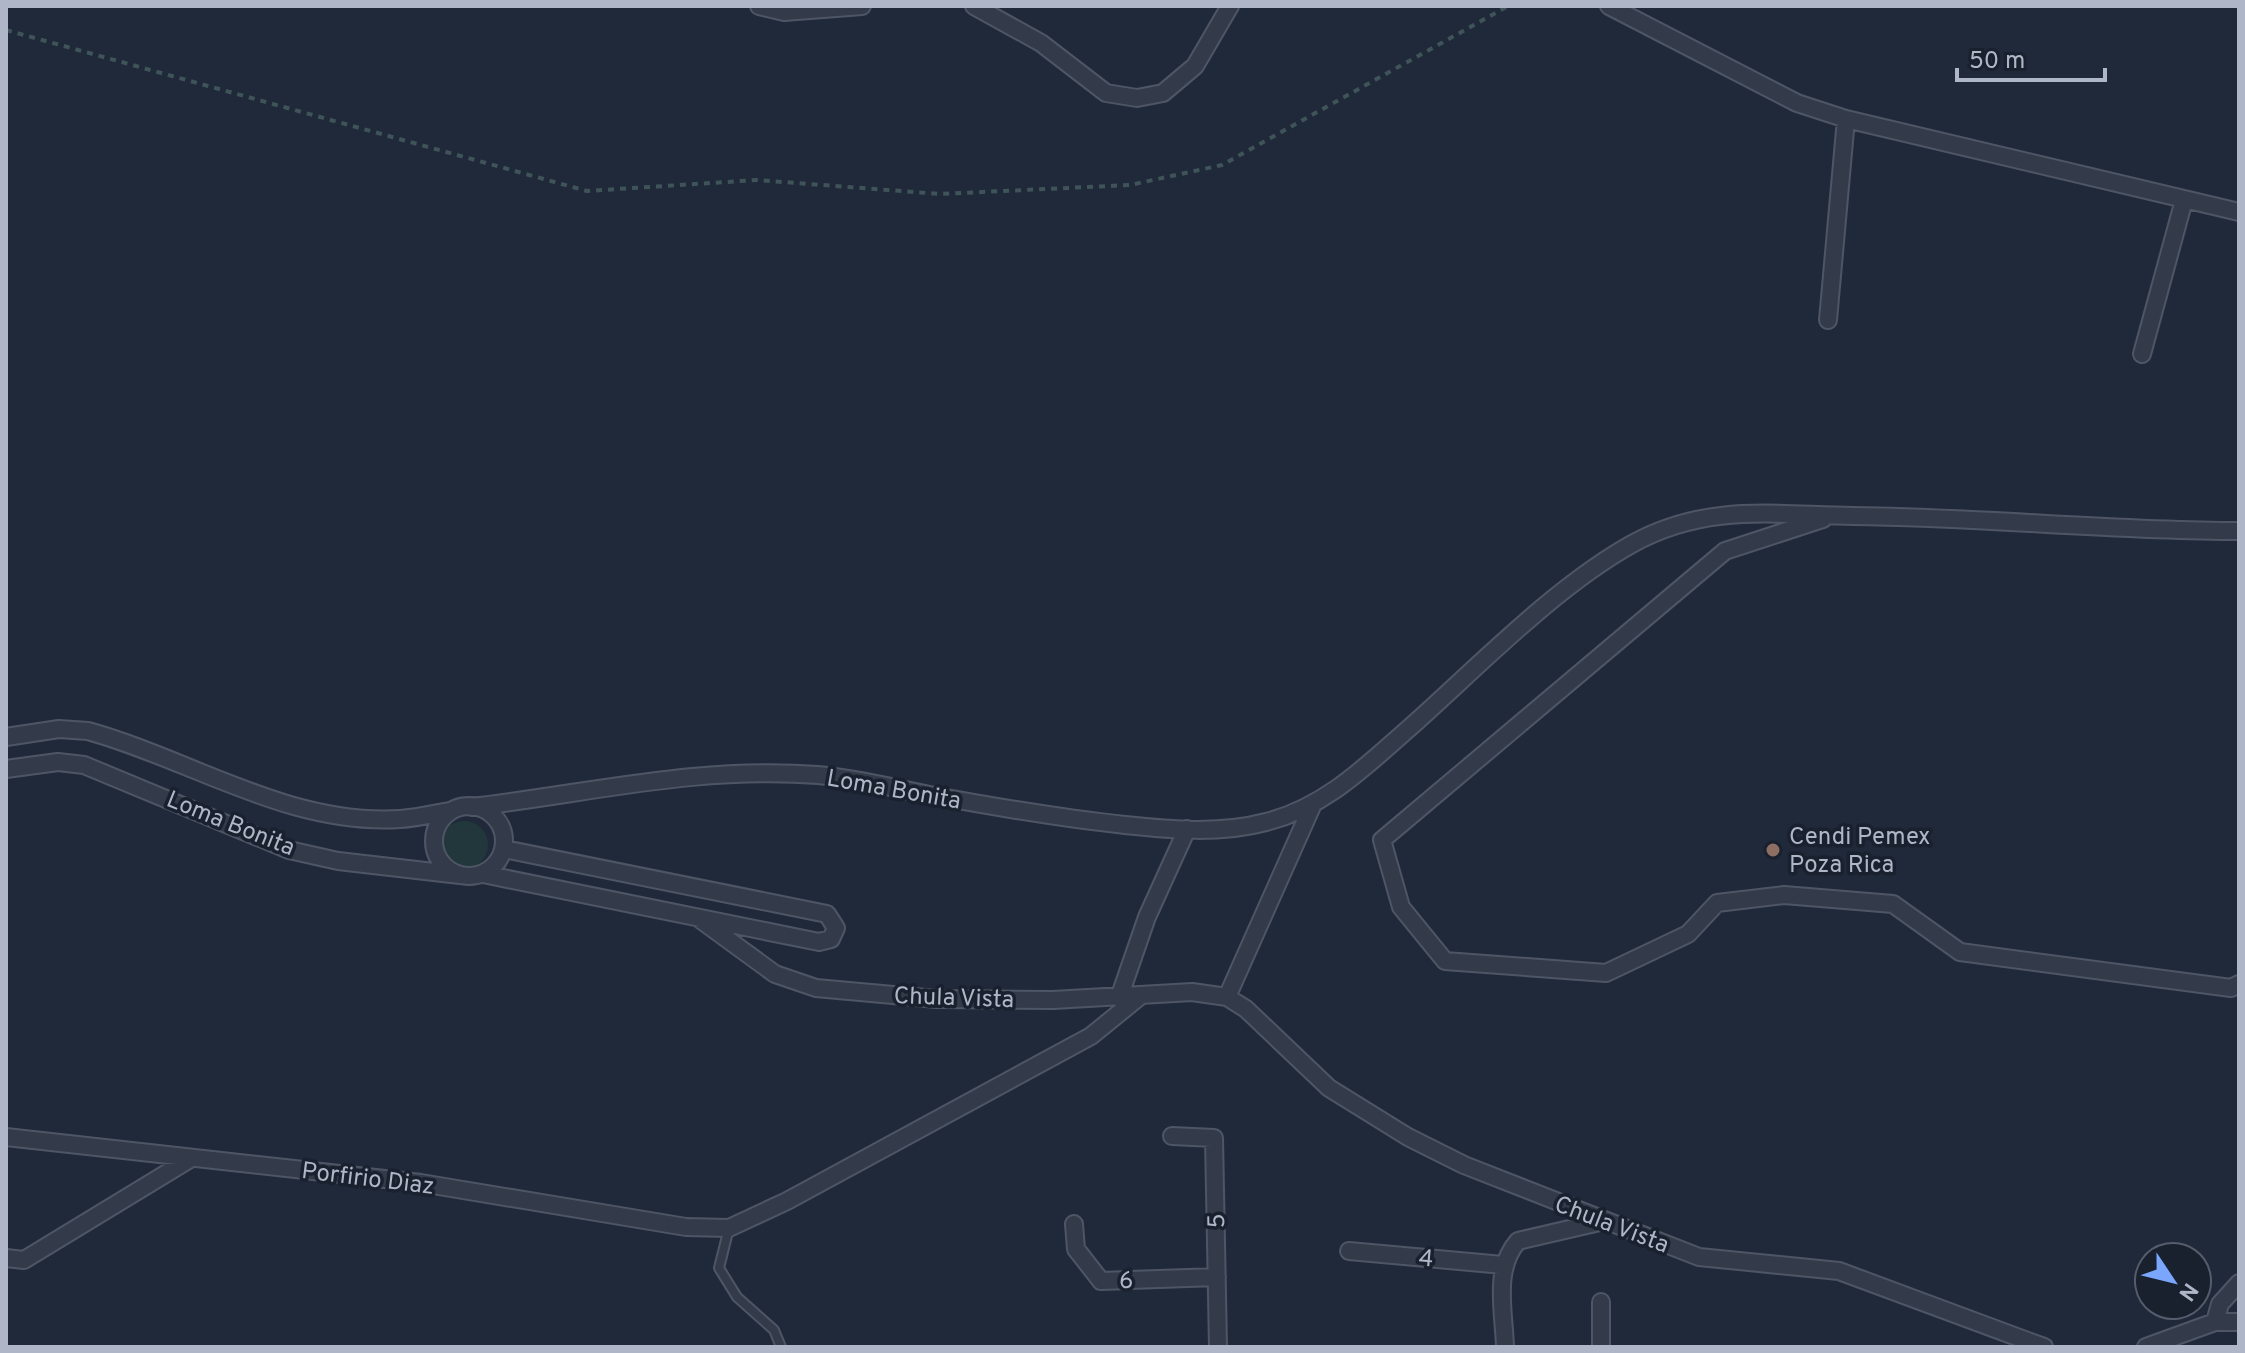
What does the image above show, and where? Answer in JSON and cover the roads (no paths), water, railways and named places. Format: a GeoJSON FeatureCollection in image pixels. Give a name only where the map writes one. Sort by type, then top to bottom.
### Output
{"type":"FeatureCollection","features":[{"type":"Feature","properties":{"kind":"street"},"geometry":{"type":"LineString","coordinates":[[759,6],[784,12],[862,6]]}},
{"type":"Feature","properties":{"kind":"street"},"geometry":{"type":"LineString","coordinates":[[974,6],[1041,43],[1106,93],[1137,98],[1163,93],[1195,66],[1230,6]]}},
{"type":"Feature","properties":{"kind":"street"},"geometry":{"type":"LineString","coordinates":[[1609,6],[1797,103],[1846,119],[2239,212]]}},
{"type":"Feature","properties":{"kind":"street"},"geometry":{"type":"LineString","coordinates":[[1828,320],[1846,119]]}},
{"type":"Feature","properties":{"kind":"street"},"geometry":{"type":"LineString","coordinates":[[2142,354],[2184,200]]}},
{"type":"Feature","properties":{"kind":"street","name":"Loma Bonita"},"geometry":{"type":"LineString","coordinates":[[472,807],[674,777],[740,771],[825,776],[1046,817],[1187,829],[1264,823],[1313,804],[1346,784],[1564,592],[1632,544],[1681,524],[1733,512],[1971,517],[2237,534]]}},
{"type":"Feature","properties":{"kind":"street"},"geometry":{"type":"LineString","coordinates":[[1834,515],[1725,551],[1382,840],[1401,907],[1445,961],[1606,973],[1688,934],[1717,903],[1784,895],[1893,904],[1960,952],[2231,988],[2239,984]]}},
{"type":"Feature","properties":{"kind":"street","name":"Loma Bonita"},"geometry":{"type":"LineString","coordinates":[[6,737],[59,729],[88,731],[268,799],[322,814],[402,819],[449,811]]}},
{"type":"Feature","properties":{"kind":"street","name":"Loma Bonita"},"geometry":{"type":"LineString","coordinates":[[6,769],[58,762],[84,765],[289,850],[338,861],[460,875]]}},
{"type":"Feature","properties":{"kind":"street"},"geometry":{"type":"LineString","coordinates":[[1227,997],[1313,804]]}},
{"type":"Feature","properties":{"kind":"street"},"geometry":{"type":"LineString","coordinates":[[483,874],[500,860],[504,849],[500,826],[493,817],[472,807],[449,811],[434,828],[432,839],[440,861],[460,875],[483,874],[819,942],[831,939],[836,928],[827,914],[504,849]]}},
{"type":"Feature","properties":{"kind":"street"},"geometry":{"type":"LineString","coordinates":[[1119,998],[1147,917],[1187,829]]}},
{"type":"Feature","properties":{"kind":"street","name":"Chula Vista"},"geometry":{"type":"LineString","coordinates":[[701,920],[775,974],[816,988],[937,999],[1119,998],[1192,992],[1227,997],[1246,1009],[1329,1088],[1408,1137],[1464,1165],[1699,1257],[1839,1271],[2044,1347]]}},
{"type":"Feature","properties":{"kind":"street"},"geometry":{"type":"LineString","coordinates":[[729,1228],[787,1201],[1091,1036],[1139,997]]}},
{"type":"Feature","properties":{"kind":"street","name":"5"},"geometry":{"type":"LineString","coordinates":[[1172,1136],[1214,1138],[1218,1347]]}},
{"type":"Feature","properties":{"kind":"street","name":"Porfirio Diaz"},"geometry":{"type":"LineString","coordinates":[[6,1137],[421,1183],[686,1227],[729,1228]]}},
{"type":"Feature","properties":{"kind":"street"},"geometry":{"type":"LineString","coordinates":[[6,1258],[24,1260],[190,1159]]}},
{"type":"Feature","properties":{"kind":"street"},"geometry":{"type":"LineString","coordinates":[[1505,1347],[1503,1265],[1518,1241],[1604,1221]]}},
{"type":"Feature","properties":{"kind":"street","name":"6"},"geometry":{"type":"LineString","coordinates":[[1074,1224],[1076,1249],[1101,1281],[1217,1277]]}},
{"type":"Feature","properties":{"kind":"street","name":"4"},"geometry":{"type":"LineString","coordinates":[[1349,1251],[1503,1265]]}},
{"type":"Feature","properties":{"kind":"street"},"geometry":{"type":"LineString","coordinates":[[2215,1322],[2220,1304],[2239,1283]]}},
{"type":"Feature","properties":{"kind":"street"},"geometry":{"type":"LineString","coordinates":[[1601,1302],[1601,1347]]}},
{"type":"Feature","properties":{"kind":"street"},"geometry":{"type":"LineString","coordinates":[[2146,1347],[2215,1322],[2239,1322]]}},
{"type":"Feature","properties":{"kind":"lane"},"geometry":{"type":"LineString","coordinates":[[729,1228],[719,1268],[737,1297],[774,1330],[781,1347]]}},
{"type":"Feature","properties":{"kind":"place","name":"Cendi Pemex Poza Rica"},"geometry":{"type":"Point","coordinates":[1773,850]}}]}
